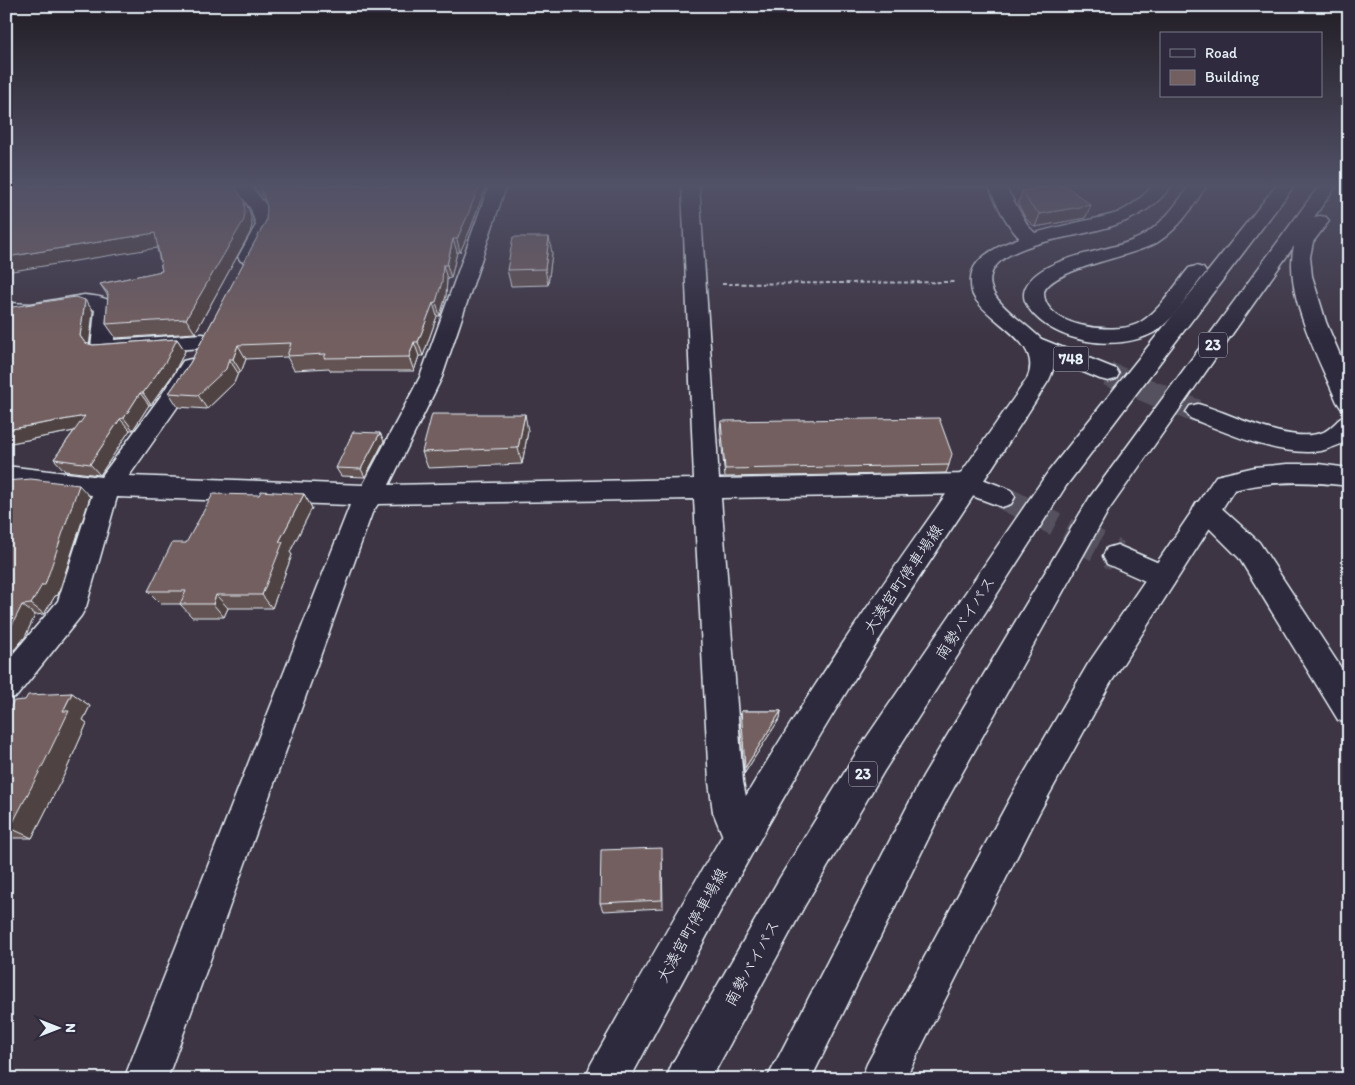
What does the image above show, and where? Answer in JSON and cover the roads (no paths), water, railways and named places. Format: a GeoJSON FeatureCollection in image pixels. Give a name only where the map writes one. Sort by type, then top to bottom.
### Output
{"type":"FeatureCollection","features":[{"type":"Feature","properties":{"kind":"main road"},"geometry":{"type":"LineString","coordinates":[[240,272],[259,237]]}},
{"type":"Feature","properties":{"kind":"main road"},"geometry":{"type":"LineString","coordinates":[[145,1079],[360,510],[371,494],[431,377],[480,237]]}},
{"type":"Feature","properties":{"kind":"main road"},"geometry":{"type":"LineString","coordinates":[[694,237],[707,490],[726,782],[731,812],[741,836]]}},
{"type":"Feature","properties":{"kind":"main road"},"geometry":{"type":"LineString","coordinates":[[1029,237],[1032,240],[1047,237]]}},
{"type":"Feature","properties":{"kind":"main road"},"geometry":{"type":"LineString","coordinates":[[1153,237],[1128,249],[1065,268],[1045,278],[1038,283],[1034,291],[1034,299],[1038,308],[1056,323],[1086,333],[1124,333],[1144,328],[1153,322],[1225,237]]}},
{"type":"Feature","properties":{"kind":"main road","name":"南勢バイパス"},"geometry":{"type":"LineString","coordinates":[[687,1079],[792,892],[872,759],[1057,479],[1246,237]]}},
{"type":"Feature","properties":{"kind":"main road","name":"23"},"geometry":{"type":"LineString","coordinates":[[788,1079],[934,788],[1098,504],[1291,237]]}},
{"type":"Feature","properties":{"kind":"main road"},"geometry":{"type":"LineString","coordinates":[[1309,237],[1304,243],[1302,258],[1309,309],[1349,402]]}},
{"type":"Feature","properties":{"kind":"main road","name":"大湊宮町停車場線"},"geometry":{"type":"LineString","coordinates":[[606,1079],[741,836],[831,688],[1038,380],[1043,366],[1042,354],[1034,343],[995,310],[983,294],[980,276],[989,261],[1032,240]]}},
{"type":"Feature","properties":{"kind":"main road"},"geometry":{"type":"LineString","coordinates":[[6,309],[16,312],[28,311],[84,300],[101,303],[106,307],[102,348],[207,332],[186,376],[107,488],[72,608],[6,686]]}},
{"type":"Feature","properties":{"kind":"main road","name":"748"},"geometry":{"type":"LineString","coordinates":[[1034,343],[1108,374]]}},
{"type":"Feature","properties":{"kind":"main road"},"geometry":{"type":"LineString","coordinates":[[1198,412],[1278,440],[1303,443],[1324,442],[1336,438],[1345,431],[1349,422]]}},
{"type":"Feature","properties":{"kind":"main road"},"geometry":{"type":"LineString","coordinates":[[882,1079],[1028,801],[1099,674],[1206,509],[1225,483],[1246,476],[1268,474],[1311,474],[1349,477]]}},
{"type":"Feature","properties":{"kind":"main road"},"geometry":{"type":"LineString","coordinates":[[6,475],[107,488],[129,486],[356,495],[969,484],[1002,498]]}},
{"type":"Feature","properties":{"kind":"main road"},"geometry":{"type":"LineString","coordinates":[[1206,509],[1250,550],[1349,709]]}},
{"type":"Feature","properties":{"kind":"main road"},"geometry":{"type":"LineString","coordinates":[[1117,556],[1162,577]]}},
{"type":"Feature","properties":{"kind":"tunnel"},"geometry":{"type":"LineString","coordinates":[[1108,374],[1198,412]]}},
{"type":"Feature","properties":{"kind":"tunnel"},"geometry":{"type":"LineString","coordinates":[[1002,497],[1073,533]]}},
{"type":"Feature","properties":{"kind":"tunnel"},"geometry":{"type":"LineString","coordinates":[[1070,532],[1117,556]]}}]}
